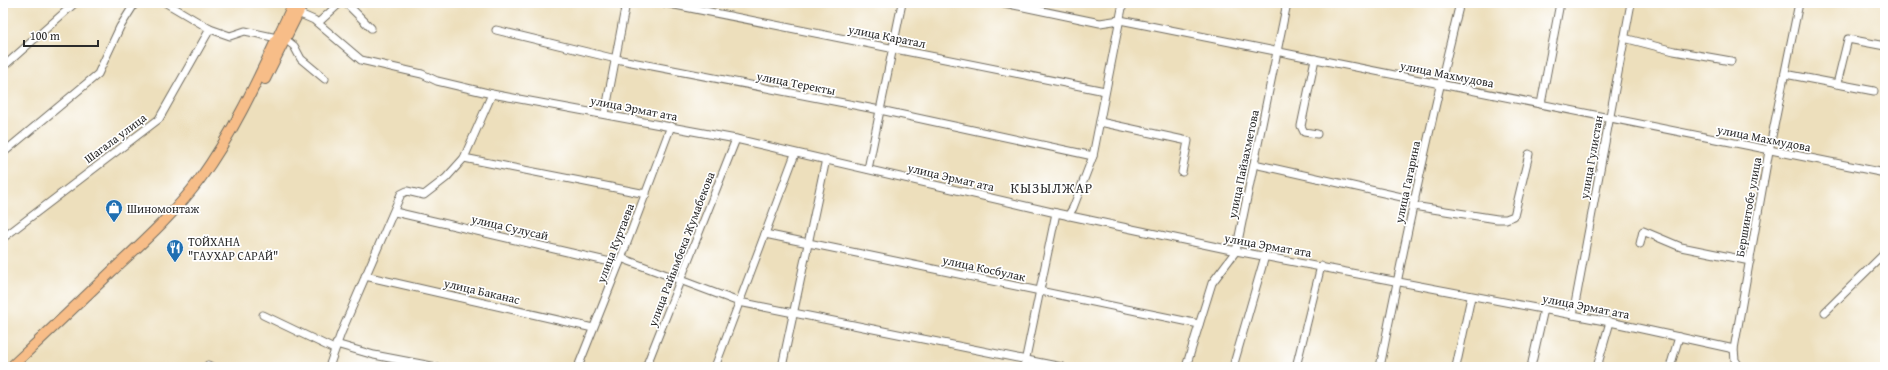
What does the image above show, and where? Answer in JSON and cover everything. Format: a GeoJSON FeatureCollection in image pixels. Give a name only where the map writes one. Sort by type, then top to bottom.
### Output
{"type":"FeatureCollection","features":[{"type":"Feature","properties":{"kind":"highway"},"geometry":{"type":"LineString","coordinates":[[20,367],[158,236],[186,206],[205,182],[232,141],[281,38],[294,3]]}},
{"type":"Feature","properties":{"kind":"highway"},"geometry":{"type":"LineString","coordinates":[[11,367],[154,232],[182,202],[200,179],[227,138],[281,38],[303,3]]}},
{"type":"Feature","properties":{"kind":"street"},"geometry":{"type":"LineString","coordinates":[[3,67],[75,3]]}},
{"type":"Feature","properties":{"kind":"street"},"geometry":{"type":"LineString","coordinates":[[3,153],[98,74],[120,27],[135,3]]}},
{"type":"Feature","properties":{"kind":"street"},"geometry":{"type":"LineString","coordinates":[[166,3],[210,29],[230,36],[245,31],[281,38],[294,46],[300,59],[325,79]]}},
{"type":"Feature","properties":{"kind":"street"},"geometry":{"type":"LineString","coordinates":[[318,23],[340,3]]}},
{"type":"Feature","properties":{"kind":"street"},"geometry":{"type":"LineString","coordinates":[[346,3],[370,28]]}},
{"type":"Feature","properties":{"kind":"street"},"geometry":{"type":"LineString","coordinates":[[605,114],[626,3]]}},
{"type":"Feature","properties":{"kind":"street","name":"улица Каратал"},"geometry":{"type":"LineString","coordinates":[[665,3],[1105,91]]}},
{"type":"Feature","properties":{"kind":"street"},"geometry":{"type":"LineString","coordinates":[[868,169],[902,3]]}},
{"type":"Feature","properties":{"kind":"street","name":"улица Махмудова"},"geometry":{"type":"LineString","coordinates":[[1004,3],[1100,22],[1120,20],[1885,173]]}},
{"type":"Feature","properties":{"kind":"street"},"geometry":{"type":"LineString","coordinates":[[1068,216],[1073,208],[1093,156],[1123,3]]}},
{"type":"Feature","properties":{"kind":"street","name":"улица Пайзахметова"},"geometry":{"type":"LineString","coordinates":[[1186,367],[1212,283],[1236,251],[1287,3]]}},
{"type":"Feature","properties":{"kind":"street","name":"улица Гагарина"},"geometry":{"type":"LineString","coordinates":[[1380,367],[1397,281],[1440,84],[1460,3]]}},
{"type":"Feature","properties":{"kind":"street"},"geometry":{"type":"LineString","coordinates":[[1541,104],[1560,3]]}},
{"type":"Feature","properties":{"kind":"street","name":"улица Гулистан"},"geometry":{"type":"LineString","coordinates":[[1573,315],[1631,3]]}},
{"type":"Feature","properties":{"kind":"street","name":"Бершинтобе улица"},"geometry":{"type":"LineString","coordinates":[[1740,367],[1735,360],[1734,349],[1769,151],[1799,3]]}},
{"type":"Feature","properties":{"kind":"street","name":"улица Эрмат ата"},"geometry":{"type":"LineString","coordinates":[[298,13],[314,20],[361,60],[422,74],[437,81],[492,94],[736,139],[1056,214],[1471,297],[1610,322],[1734,349]]}},
{"type":"Feature","properties":{"kind":"street","name":"Шагала улица"},"geometry":{"type":"LineString","coordinates":[[3,238],[159,119],[210,29]]}},
{"type":"Feature","properties":{"kind":"street","name":"улица Теректы"},"geometry":{"type":"LineString","coordinates":[[496,30],[616,59],[880,110],[1093,156]]}},
{"type":"Feature","properties":{"kind":"street"},"geometry":{"type":"LineString","coordinates":[[1624,38],[1674,51],[1731,61]]}},
{"type":"Feature","properties":{"kind":"street"},"geometry":{"type":"LineString","coordinates":[[1837,84],[1848,39],[1885,46]]}},
{"type":"Feature","properties":{"kind":"street"},"geometry":{"type":"LineString","coordinates":[[1315,59],[1300,126],[1304,132],[1318,134]]}},
{"type":"Feature","properties":{"kind":"street"},"geometry":{"type":"LineString","coordinates":[[1785,74],[1874,91]]}},
{"type":"Feature","properties":{"kind":"street"},"geometry":{"type":"LineString","coordinates":[[328,367],[365,276],[395,212],[401,194],[406,192],[424,196],[446,178],[464,158],[492,94]]}},
{"type":"Feature","properties":{"kind":"street"},"geometry":{"type":"LineString","coordinates":[[1100,122],[1188,141],[1182,172]]}},
{"type":"Feature","properties":{"kind":"street","name":"улица Куртаева"},"geometry":{"type":"LineString","coordinates":[[578,367],[671,126]]}},
{"type":"Feature","properties":{"kind":"street","name":"улица Райымбека Жумабекова"},"geometry":{"type":"LineString","coordinates":[[646,367],[736,139]]}},
{"type":"Feature","properties":{"kind":"street"},"geometry":{"type":"LineString","coordinates":[[715,367],[795,154]]}},
{"type":"Feature","properties":{"kind":"street"},"geometry":{"type":"LineString","coordinates":[[1254,164],[1414,203],[1498,219],[1506,219],[1514,216],[1529,154]]}},
{"type":"Feature","properties":{"kind":"street"},"geometry":{"type":"LineString","coordinates":[[464,158],[646,194]]}},
{"type":"Feature","properties":{"kind":"street"},"geometry":{"type":"LineString","coordinates":[[782,367],[807,243],[826,159]]}},
{"type":"Feature","properties":{"kind":"street","name":"улица Сулусай"},"geometry":{"type":"LineString","coordinates":[[395,212],[620,261],[680,280],[739,302],[1062,367]]}},
{"type":"Feature","properties":{"kind":"street"},"geometry":{"type":"LineString","coordinates":[[1024,367],[1056,214]]}},
{"type":"Feature","properties":{"kind":"street"},"geometry":{"type":"LineString","coordinates":[[1640,244],[1643,231],[1660,240],[1681,247],[1750,260]]}},
{"type":"Feature","properties":{"kind":"street","name":"улица Косбулак"},"geometry":{"type":"LineString","coordinates":[[765,234],[1199,324]]}},
{"type":"Feature","properties":{"kind":"street"},"geometry":{"type":"LineString","coordinates":[[1824,312],[1885,253]]}},
{"type":"Feature","properties":{"kind":"street"},"geometry":{"type":"LineString","coordinates":[[1233,367],[1265,256]]}},
{"type":"Feature","properties":{"kind":"street"},"geometry":{"type":"LineString","coordinates":[[1296,367],[1321,266]]}},
{"type":"Feature","properties":{"kind":"street","name":"улица Баканас"},"geometry":{"type":"LineString","coordinates":[[365,276],[593,328]]}},
{"type":"Feature","properties":{"kind":"street"},"geometry":{"type":"LineString","coordinates":[[1456,367],[1471,297]]}},
{"type":"Feature","properties":{"kind":"street"},"geometry":{"type":"LineString","coordinates":[[1531,367],[1544,309]]}},
{"type":"Feature","properties":{"kind":"street"},"geometry":{"type":"LineString","coordinates":[[262,315],[335,347],[438,367]]}},
{"type":"Feature","properties":{"kind":"street"},"geometry":{"type":"LineString","coordinates":[[1597,367],[1610,322]]}},
{"type":"Feature","properties":{"kind":"street"},"geometry":{"type":"LineString","coordinates":[[1670,367],[1679,337]]}},
{"type":"Feature","properties":{"kind":"place","name":"Шиномонтаж"},"geometry":{"type":"Point","coordinates":[114,223]}},
{"type":"Feature","properties":{"kind":"place","name":"ТОЙХАНА \"ГАУХАР САРАЙ\""},"geometry":{"type":"Point","coordinates":[175,263]}},
{"type":"Feature","properties":{"kind":"district","name":"КЫЗЫЛЖАР"},"geometry":{"type":"Point","coordinates":[1052,188]}}]}
